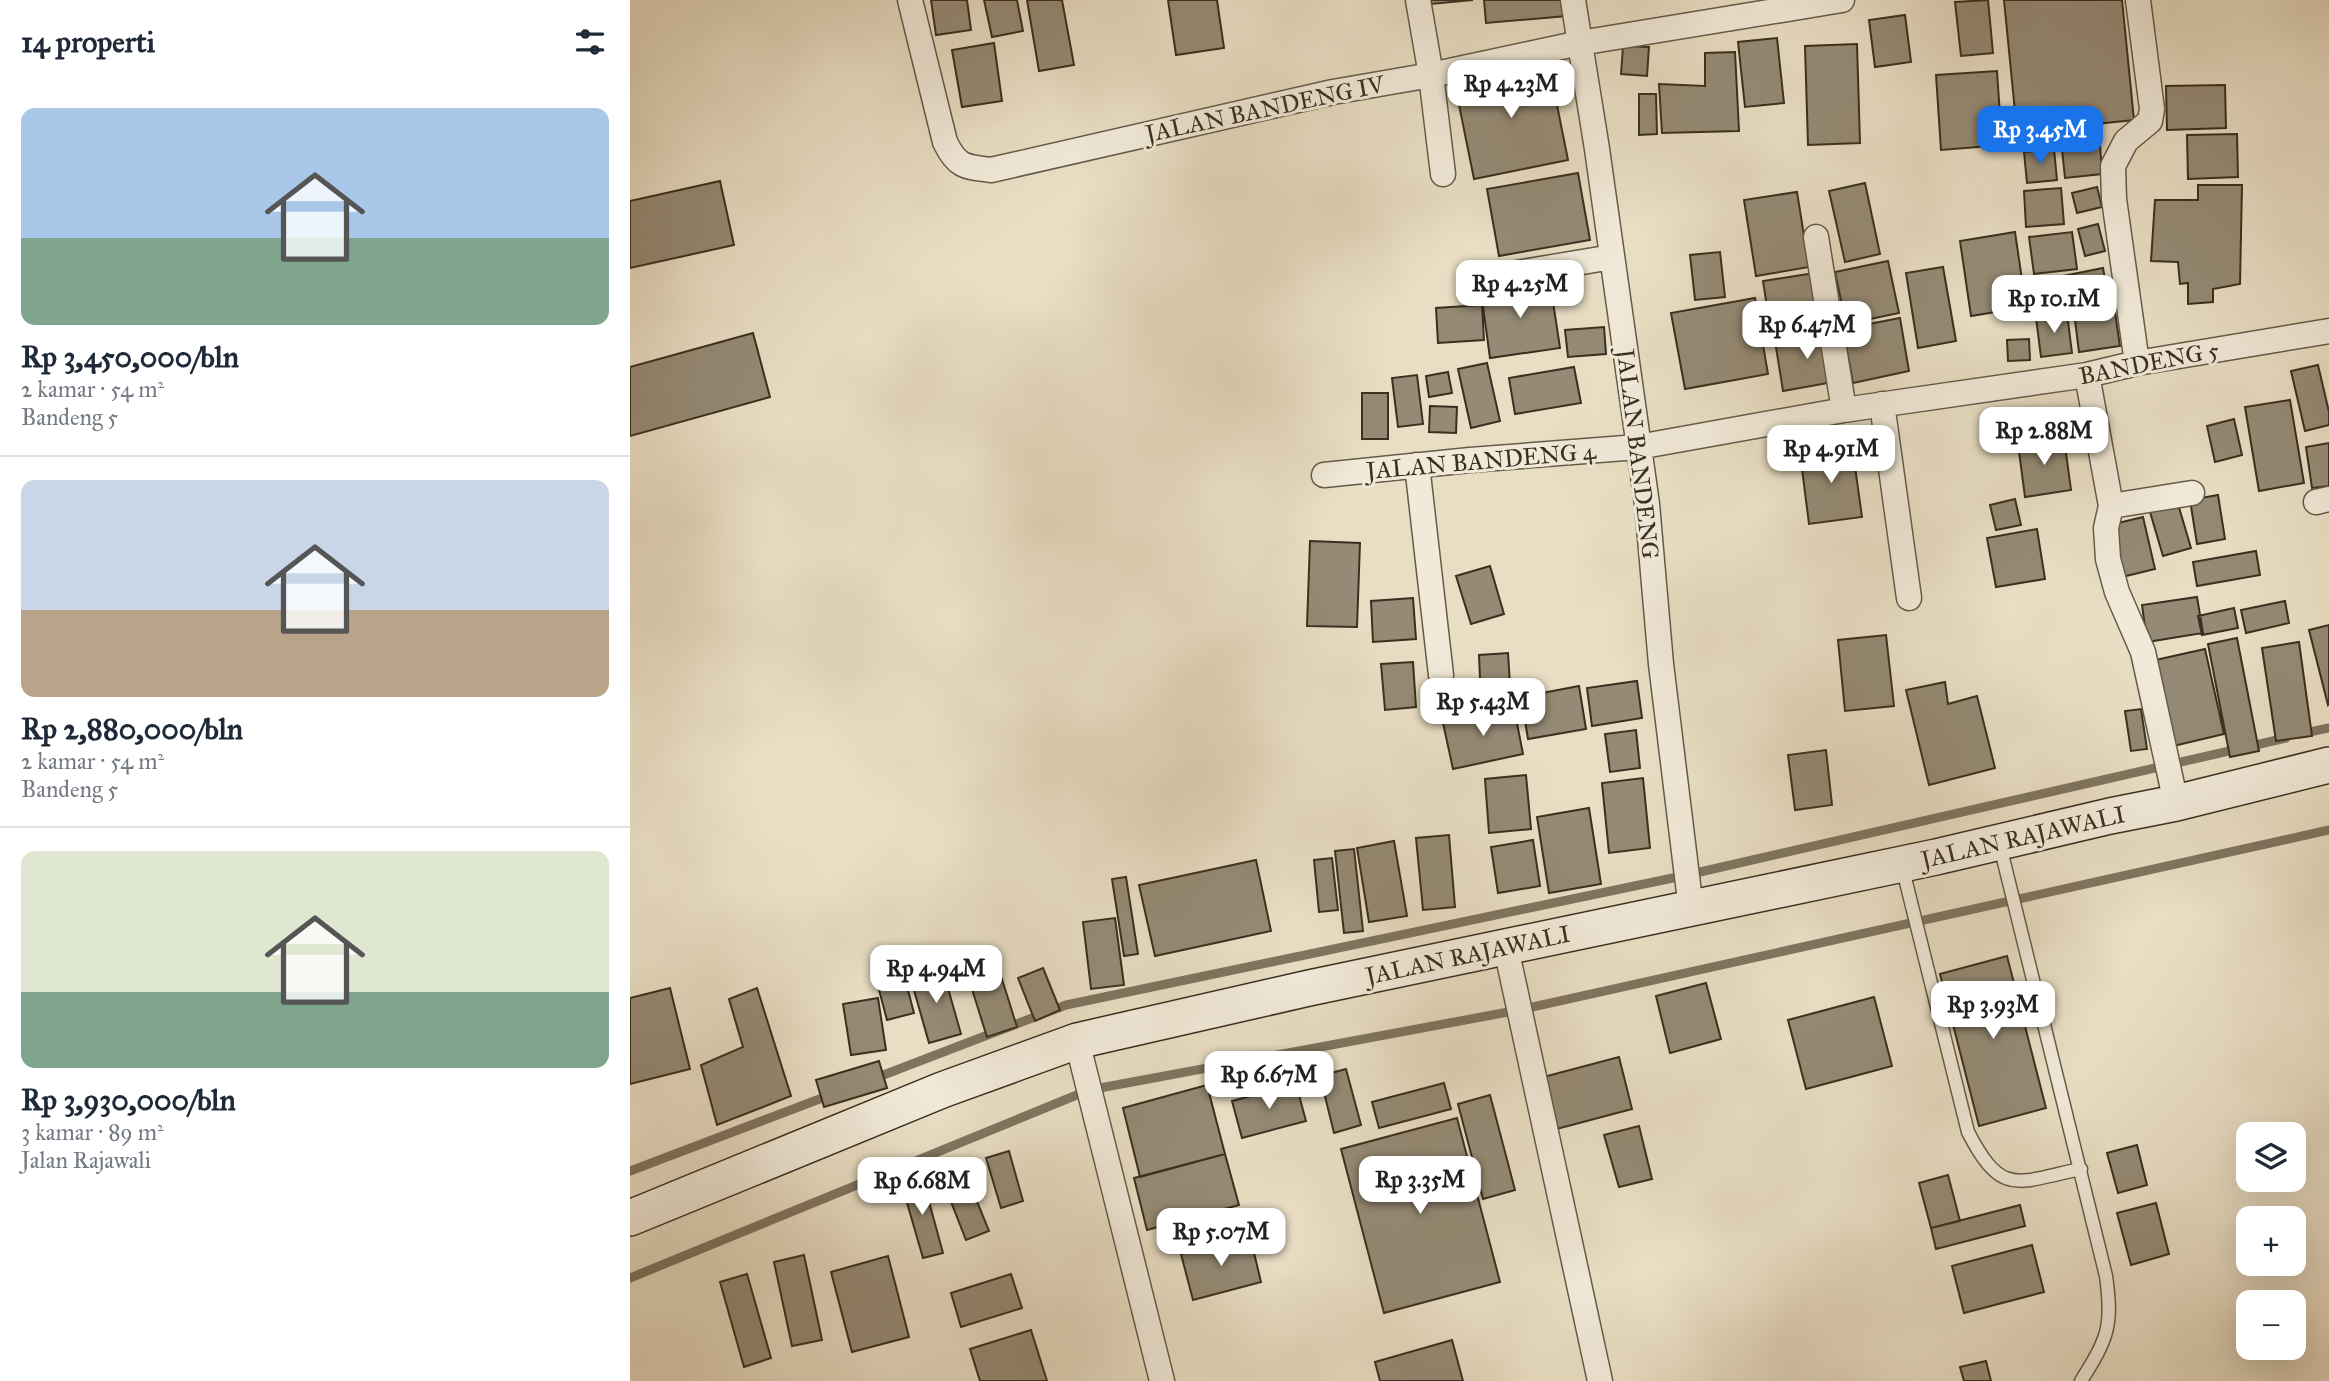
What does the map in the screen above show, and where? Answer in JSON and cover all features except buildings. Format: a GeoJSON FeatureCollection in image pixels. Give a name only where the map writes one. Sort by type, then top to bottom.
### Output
{"type":"FeatureCollection","features":[{"type":"Feature","properties":{"kind":"main road","name":"JALAN RAJAWALI"},"geometry":{"type":"LineString","coordinates":[[630,1218],[942,1090],[1077,1041],[1310,988],[1901,864],[2176,803],[2329,765]]}},
{"type":"Feature","properties":{"kind":"street","name":"JALAN BANDENG IV"},"geometry":{"type":"LineString","coordinates":[[910,0],[945,142],[953,159],[970,168],[991,170],[1333,92],[1431,75],[1580,43],[1829,1]]}},
{"type":"Feature","properties":{"kind":"street"},"geometry":{"type":"LineString","coordinates":[[1418,0],[1431,75],[1443,174]]}},
{"type":"Feature","properties":{"kind":"street","name":"JALAN BANDENG"},"geometry":{"type":"LineString","coordinates":[[1573,0],[1647,505],[1661,664],[1691,909]]}},
{"type":"Feature","properties":{"kind":"street"},"geometry":{"type":"LineString","coordinates":[[2137,363],[2114,199],[2113,166],[2126,141],[2150,121],[2152,109],[2138,0]]}},
{"type":"Feature","properties":{"kind":"street"},"geometry":{"type":"LineString","coordinates":[[1816,237],[1844,410]]}},
{"type":"Feature","properties":{"kind":"street"},"geometry":{"type":"LineString","coordinates":[[1511,274],[1612,257]]}},
{"type":"Feature","properties":{"kind":"street","name":"BANDENG 5"},"geometry":{"type":"LineString","coordinates":[[1638,447],[1881,404],[2087,375],[2137,363],[2329,331]]}},
{"type":"Feature","properties":{"kind":"street"},"geometry":{"type":"LineString","coordinates":[[2087,375],[2111,506],[2106,528],[2108,559],[2118,592],[2143,652],[2176,803]]}},
{"type":"Feature","properties":{"kind":"street"},"geometry":{"type":"LineString","coordinates":[[1881,404],[1909,598]]}},
{"type":"Feature","properties":{"kind":"street","name":"JALAN BANDENG 4"},"geometry":{"type":"LineString","coordinates":[[1324,475],[1638,447]]}},
{"type":"Feature","properties":{"kind":"street"},"geometry":{"type":"LineString","coordinates":[[1417,465],[1441,675]]}},
{"type":"Feature","properties":{"kind":"street"},"geometry":{"type":"LineString","coordinates":[[2111,506],[2192,493]]}},
{"type":"Feature","properties":{"kind":"street"},"geometry":{"type":"LineString","coordinates":[[1506,948],[1600,1381]]}},
{"type":"Feature","properties":{"kind":"street"},"geometry":{"type":"LineString","coordinates":[[1077,1041],[1162,1381]]}},
{"type":"Feature","properties":{"kind":"lane"},"geometry":{"type":"LineString","coordinates":[[1999,842],[2106,1276],[2111,1312],[2102,1348],[2081,1381]]}},
{"type":"Feature","properties":{"kind":"lane"},"geometry":{"type":"LineString","coordinates":[[1901,864],[1968,1132],[1979,1154],[1994,1173],[2014,1182],[2081,1169]]}},
{"type":"Feature","properties":{"kind":"waterway"},"geometry":{"type":"LineString","coordinates":[[2300,734],[2329,728]]}},
{"type":"Feature","properties":{"kind":"waterway"},"geometry":{"type":"LineString","coordinates":[[873,1079],[1066,1005],[1687,875],[2286,738]]}},
{"type":"Feature","properties":{"kind":"waterway"},"geometry":{"type":"LineString","coordinates":[[630,1278],[1089,1090],[1519,1010],[2329,830]]}},
{"type":"Feature","properties":{"kind":"waterway"},"geometry":{"type":"LineString","coordinates":[[630,1171],[830,1095]]}}]}
